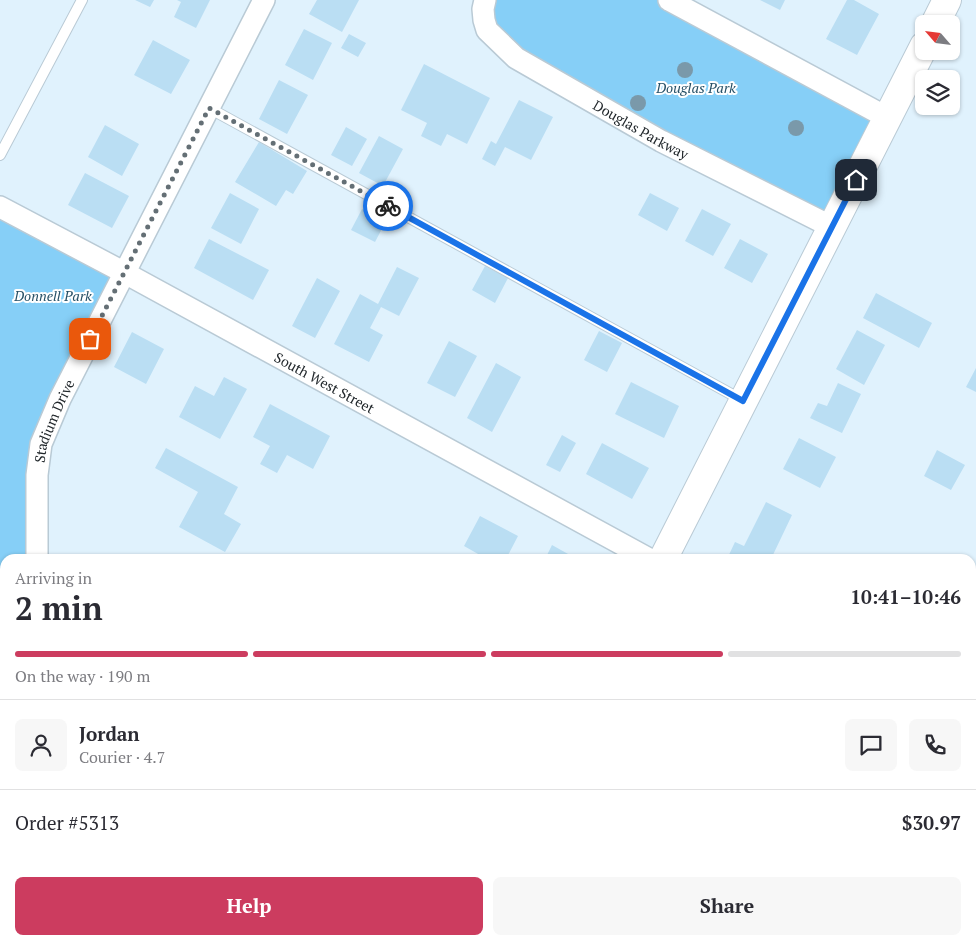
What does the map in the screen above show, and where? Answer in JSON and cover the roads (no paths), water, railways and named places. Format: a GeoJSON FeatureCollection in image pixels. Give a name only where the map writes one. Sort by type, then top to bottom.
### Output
{"type":"FeatureCollection","features":[{"type":"Feature","properties":{"kind":"street","name":"Stadium Drive"},"geometry":{"type":"LineString","coordinates":[[37,554],[37,475],[41,444],[60,399],[264,0]]}},
{"type":"Feature","properties":{"kind":"street","name":"Douglas Parkway"},"geometry":{"type":"LineString","coordinates":[[486,0],[483,9],[487,30],[516,58],[661,141],[832,227]]}},
{"type":"Feature","properties":{"kind":"street"},"geometry":{"type":"LineString","coordinates":[[669,0],[888,118]]}},
{"type":"Feature","properties":{"kind":"street"},"geometry":{"type":"LineString","coordinates":[[940,15],[947,0]]}},
{"type":"Feature","properties":{"kind":"street"},"geometry":{"type":"LineString","coordinates":[[666,554],[917,60]]}},
{"type":"Feature","properties":{"kind":"street","name":"South West Street"},"geometry":{"type":"LineString","coordinates":[[0,207],[125,273],[640,554]]}},
{"type":"Feature","properties":{"kind":"lane"},"geometry":{"type":"LineString","coordinates":[[0,155],[82,0]]}},
{"type":"Feature","properties":{"kind":"lane"},"geometry":{"type":"LineString","coordinates":[[209,108],[743,401]]}},
{"type":"Feature","properties":{"kind":"park label","name":"Douglas Park"},"geometry":{"type":"Point","coordinates":[696,87]}},
{"type":"Feature","properties":{"kind":"park label","name":"Donnell Park"},"geometry":{"type":"Point","coordinates":[53,295]}}]}
